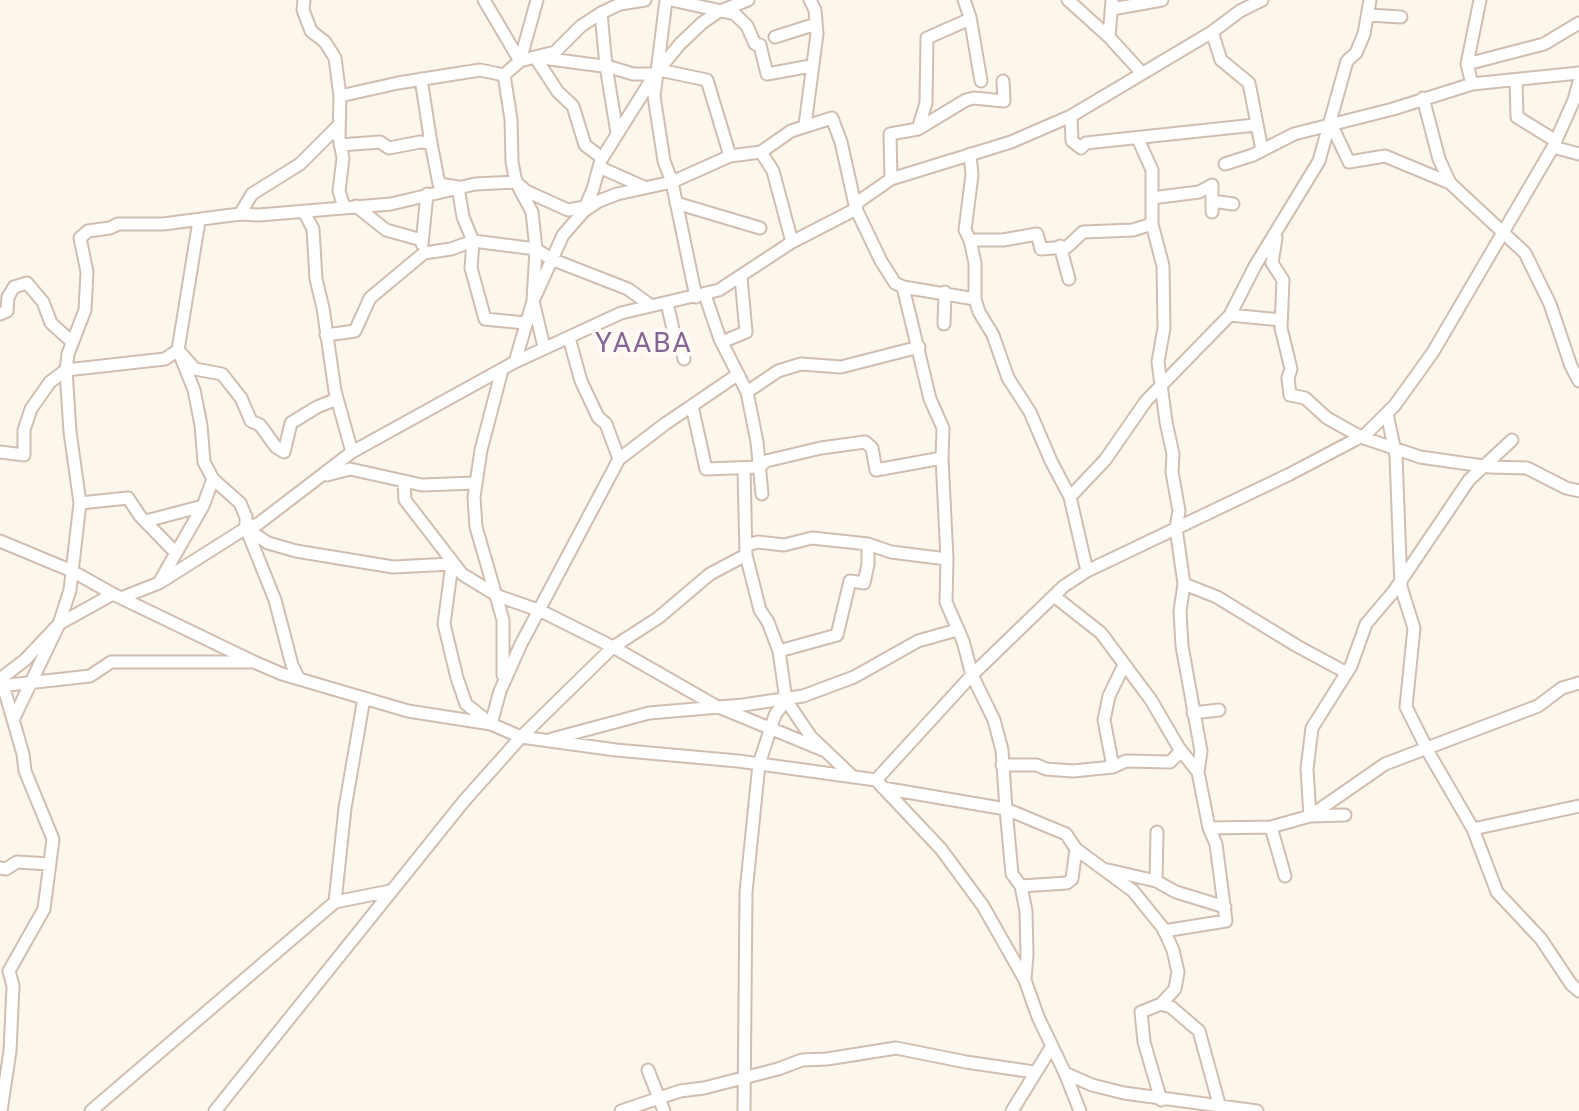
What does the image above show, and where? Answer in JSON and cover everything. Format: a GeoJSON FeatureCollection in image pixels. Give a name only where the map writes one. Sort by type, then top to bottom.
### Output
{"type":"FeatureCollection","features":[{"type":"Feature","properties":{"kind":"street"},"geometry":{"type":"LineString","coordinates":[[304,0],[303,10],[311,31],[325,42],[335,58],[343,158],[339,191],[350,207],[386,230],[422,240]]}},
{"type":"Feature","properties":{"kind":"street"},"geometry":{"type":"LineString","coordinates":[[484,0],[520,61]]}},
{"type":"Feature","properties":{"kind":"street"},"geometry":{"type":"LineString","coordinates":[[520,61],[537,0]]}},
{"type":"Feature","properties":{"kind":"street"},"geometry":{"type":"LineString","coordinates":[[504,75],[520,61],[555,52],[604,8],[645,0]]}},
{"type":"Feature","properties":{"kind":"street"},"geometry":{"type":"LineString","coordinates":[[762,494],[747,392],[700,296],[664,161],[654,96],[669,0],[735,14],[747,26],[755,44],[760,45],[767,74],[811,66]]}},
{"type":"Feature","properties":{"kind":"street"},"geometry":{"type":"LineString","coordinates":[[515,362],[525,323],[551,259],[563,235],[584,209],[600,162],[617,133],[657,72],[680,44],[718,12],[748,0]]}},
{"type":"Feature","properties":{"kind":"street"},"geometry":{"type":"LineString","coordinates":[[805,125],[817,34],[815,10],[810,0]]}},
{"type":"Feature","properties":{"kind":"street"},"geometry":{"type":"LineString","coordinates":[[964,0],[981,81]]}},
{"type":"Feature","properties":{"kind":"street"},"geometry":{"type":"LineString","coordinates":[[1068,0],[1109,37],[1141,72]]}},
{"type":"Feature","properties":{"kind":"street"},"geometry":{"type":"LineString","coordinates":[[1109,37],[1112,4],[1162,0]]}},
{"type":"Feature","properties":{"kind":"street"},"geometry":{"type":"LineString","coordinates":[[1,683],[59,624],[117,596],[159,583],[246,528],[258,524],[352,452],[515,362],[621,313],[719,290],[792,242],[856,209],[858,202],[891,179],[1011,142],[1071,116],[1212,32],[1238,5],[1262,0]]}},
{"type":"Feature","properties":{"kind":"street"},"geometry":{"type":"LineString","coordinates":[[1070,497],[1105,460],[1129,423],[1162,383],[1230,315],[1255,266],[1319,161],[1347,61],[1356,53],[1364,34],[1370,0]]}},
{"type":"Feature","properties":{"kind":"street"},"geometry":{"type":"LineString","coordinates":[[1472,84],[1467,64],[1480,0]]}},
{"type":"Feature","properties":{"kind":"street"},"geometry":{"type":"LineString","coordinates":[[604,8],[606,66],[617,133]]}},
{"type":"Feature","properties":{"kind":"street"},"geometry":{"type":"LineString","coordinates":[[1368,15],[1401,17]]}},
{"type":"Feature","properties":{"kind":"street"},"geometry":{"type":"LineString","coordinates":[[918,129],[926,103],[927,38],[970,19]]}},
{"type":"Feature","properties":{"kind":"street"},"geometry":{"type":"LineString","coordinates":[[1467,64],[1544,44],[1579,23]]}},
{"type":"Feature","properties":{"kind":"street"},"geometry":{"type":"LineString","coordinates":[[775,37],[816,24]]}},
{"type":"Feature","properties":{"kind":"street"},"geometry":{"type":"LineString","coordinates":[[1212,32],[1221,60],[1249,83],[1262,150]]}},
{"type":"Feature","properties":{"kind":"street"},"geometry":{"type":"LineString","coordinates":[[535,57],[606,66],[633,74],[657,72],[707,80],[730,156]]}},
{"type":"Feature","properties":{"kind":"street"},"geometry":{"type":"LineString","coordinates":[[535,57],[558,92],[573,106],[585,145],[600,162],[644,187]]}},
{"type":"Feature","properties":{"kind":"street"},"geometry":{"type":"LineString","coordinates":[[340,96],[480,70],[504,75]]}},
{"type":"Feature","properties":{"kind":"street"},"geometry":{"type":"LineString","coordinates":[[1225,164],[1294,134],[1393,109],[1472,84],[1579,73]]}},
{"type":"Feature","properties":{"kind":"street"},"geometry":{"type":"LineString","coordinates":[[504,75],[516,182],[532,212],[536,249],[533,301],[544,347]]}},
{"type":"Feature","properties":{"kind":"street"},"geometry":{"type":"LineString","coordinates":[[421,79],[439,184],[458,187]]}},
{"type":"Feature","properties":{"kind":"street"},"geometry":{"type":"LineString","coordinates":[[1516,80],[1517,117],[1554,144],[1579,154]]}},
{"type":"Feature","properties":{"kind":"street"},"geometry":{"type":"LineString","coordinates":[[891,179],[890,134],[918,129],[966,100],[1004,101],[1003,81]]}},
{"type":"Feature","properties":{"kind":"street"},"geometry":{"type":"LineString","coordinates":[[879,784],[972,675],[1064,586],[1087,571],[1361,437],[1387,414],[1433,352],[1504,231],[1554,144],[1579,82]]}},
{"type":"Feature","properties":{"kind":"street"},"geometry":{"type":"LineString","coordinates":[[1423,98],[1439,159],[1450,183]]}},
{"type":"Feature","properties":{"kind":"street"},"geometry":{"type":"LineString","coordinates":[[1071,116],[1072,141],[1081,148],[1086,143],[1255,125]]}},
{"type":"Feature","properties":{"kind":"street"},"geometry":{"type":"LineString","coordinates":[[13,720],[34,682],[70,590],[80,503],[70,432],[66,370],[72,342],[85,310],[87,272],[80,238],[88,231],[118,224],[199,221],[240,214],[391,204],[475,184],[516,182],[526,191],[568,210],[582,210],[617,194],[697,173],[730,156],[761,152],[805,125],[832,118],[841,142],[856,209],[895,283],[975,299]]}},
{"type":"Feature","properties":{"kind":"street"},"geometry":{"type":"LineString","coordinates":[[240,214],[252,194],[300,164],[340,124]]}},
{"type":"Feature","properties":{"kind":"street"},"geometry":{"type":"LineString","coordinates":[[1331,124],[1349,162],[1385,156],[1450,183],[1504,231],[1525,253],[1550,304],[1579,381]]}},
{"type":"Feature","properties":{"kind":"street"},"geometry":{"type":"LineString","coordinates":[[1138,139],[1152,170],[1152,224],[1163,266],[1164,328],[1158,362],[1179,511],[1176,528],[1184,584],[1180,611],[1182,646],[1201,751],[1198,772],[1209,828],[1216,844],[1226,921],[1164,931]]}},
{"type":"Feature","properties":{"kind":"street"},"geometry":{"type":"LineString","coordinates":[[340,145],[380,142],[389,148],[431,143]]}},
{"type":"Feature","properties":{"kind":"street"},"geometry":{"type":"LineString","coordinates":[[761,152],[773,171],[792,242]]}},
{"type":"Feature","properties":{"kind":"street"},"geometry":{"type":"LineString","coordinates":[[970,154],[972,175],[965,230],[975,263],[975,299],[993,335],[1008,378],[1030,412],[1070,497],[1087,571]]}},
{"type":"Feature","properties":{"kind":"street"},"geometry":{"type":"LineString","coordinates":[[1152,198],[1199,192],[1212,185],[1212,207],[1233,204]]}},
{"type":"Feature","properties":{"kind":"street"},"geometry":{"type":"LineString","coordinates":[[458,187],[463,217],[473,241],[471,268],[485,319],[525,323]]}},
{"type":"Feature","properties":{"kind":"street"},"geometry":{"type":"LineString","coordinates":[[424,253],[422,240],[427,194]]}},
{"type":"Feature","properties":{"kind":"street"},"geometry":{"type":"LineString","coordinates":[[676,203],[760,228]]}},
{"type":"Feature","properties":{"kind":"street"},"geometry":{"type":"LineString","coordinates":[[304,212],[313,229],[316,279],[337,399],[352,452]]}},
{"type":"Feature","properties":{"kind":"street"},"geometry":{"type":"LineString","coordinates":[[199,221],[178,350],[194,390],[204,462],[213,479],[240,503],[299,679]]}},
{"type":"Feature","properties":{"kind":"street"},"geometry":{"type":"LineString","coordinates":[[970,240],[1003,240],[1037,234],[1041,249],[1067,247],[1083,232],[1133,230],[1152,224]]}},
{"type":"Feature","properties":{"kind":"street"},"geometry":{"type":"LineString","coordinates":[[1277,233],[1272,263],[1283,280],[1281,328],[1291,369],[1288,378],[1290,395],[1305,398],[1327,418],[1361,437],[1420,457],[1484,466],[1527,468],[1566,488],[1579,491]]}},
{"type":"Feature","properties":{"kind":"street"},"geometry":{"type":"LineString","coordinates":[[326,335],[355,331],[370,298],[424,253],[451,249],[473,241],[536,249],[551,259],[628,289],[650,305]]}},
{"type":"Feature","properties":{"kind":"street"},"geometry":{"type":"LineString","coordinates":[[1060,246],[1069,279]]}},
{"type":"Feature","properties":{"kind":"street"},"geometry":{"type":"LineString","coordinates":[[722,342],[746,332],[741,277]]}},
{"type":"Feature","properties":{"kind":"street"},"geometry":{"type":"LineString","coordinates":[[0,314],[7,311],[8,297],[14,287],[27,283],[43,302],[51,323],[72,342]]}},
{"type":"Feature","properties":{"kind":"street"},"geometry":{"type":"LineString","coordinates":[[903,287],[930,399],[943,428],[946,602],[963,641],[972,675],[994,720],[1002,750],[1012,874],[1021,886],[1028,924],[1025,980]]}},
{"type":"Feature","properties":{"kind":"street"},"geometry":{"type":"LineString","coordinates":[[944,324],[945,292]]}},
{"type":"Feature","properties":{"kind":"street"},"geometry":{"type":"LineString","coordinates":[[667,303],[675,338],[681,344],[684,359]]}},
{"type":"Feature","properties":{"kind":"street"},"geometry":{"type":"LineString","coordinates":[[1230,315],[1281,320]]}},
{"type":"Feature","properties":{"kind":"street"},"geometry":{"type":"LineString","coordinates":[[569,338],[581,381],[598,417],[606,424],[619,459]]}},
{"type":"Feature","properties":{"kind":"street"},"geometry":{"type":"LineString","coordinates":[[747,392],[778,371],[801,364],[841,367],[919,347]]}},
{"type":"Feature","properties":{"kind":"street"},"geometry":{"type":"LineString","coordinates":[[178,350],[195,369],[222,374],[241,398],[251,421],[260,425],[276,447],[284,452],[291,423],[337,399]]}},
{"type":"Feature","properties":{"kind":"street"},"geometry":{"type":"LineString","coordinates":[[0,452],[24,455],[24,430],[31,409],[50,382],[66,370],[165,359],[178,350]]}},
{"type":"Feature","properties":{"kind":"street"},"geometry":{"type":"LineString","coordinates":[[500,691],[505,646],[498,596],[476,527],[474,497],[481,450],[502,370]]}},
{"type":"Feature","properties":{"kind":"street"},"geometry":{"type":"LineString","coordinates":[[491,724],[500,691],[521,644],[619,459],[737,375]]}},
{"type":"Feature","properties":{"kind":"street"},"geometry":{"type":"LineString","coordinates":[[692,406],[706,469],[759,467],[766,461],[821,448],[865,442],[872,448],[876,470],[942,458]]}},
{"type":"Feature","properties":{"kind":"street"},"geometry":{"type":"LineString","coordinates":[[1387,414],[1400,510],[1400,582],[1414,628],[1406,707],[1473,829],[1497,892],[1541,939],[1579,991]]}},
{"type":"Feature","properties":{"kind":"street"},"geometry":{"type":"LineString","coordinates":[[1310,816],[1307,769],[1312,728],[1347,673],[1366,624],[1400,582],[1469,480],[1512,440]]}},
{"type":"Feature","properties":{"kind":"street"},"geometry":{"type":"LineString","coordinates":[[744,468],[747,550],[760,610],[779,651],[786,700],[811,737],[853,776]]}},
{"type":"Feature","properties":{"kind":"street"},"geometry":{"type":"LineString","coordinates":[[322,476],[350,469],[422,485],[476,483]]}},
{"type":"Feature","properties":{"kind":"street"},"geometry":{"type":"LineString","coordinates":[[159,583],[203,506],[213,479]]}},
{"type":"Feature","properties":{"kind":"street"},"geometry":{"type":"LineString","coordinates":[[404,481],[405,500],[462,574],[498,596],[541,611],[613,647],[716,706],[823,750]]}},
{"type":"Feature","properties":{"kind":"street"},"geometry":{"type":"LineString","coordinates":[[80,503],[128,498],[175,552]]}},
{"type":"Feature","properties":{"kind":"street"},"geometry":{"type":"LineString","coordinates":[[146,521],[203,506]]}},
{"type":"Feature","properties":{"kind":"street"},"geometry":{"type":"LineString","coordinates":[[246,528],[268,543],[296,551],[393,567],[452,564]]}},
{"type":"Feature","properties":{"kind":"street"},"geometry":{"type":"LineString","coordinates":[[215,1111],[464,801],[521,737],[613,647],[658,618],[710,574],[758,542],[784,545],[812,538],[868,544],[891,552],[947,559]]}},
{"type":"Feature","properties":{"kind":"street"},"geometry":{"type":"LineString","coordinates":[[0,541],[72,571],[254,662],[299,679],[408,711],[491,724],[521,737],[548,741],[853,776],[1006,809],[1066,834],[1076,849],[1133,891],[1164,931],[1173,950],[1178,972],[1175,989],[1161,1004],[1141,1012],[1144,1042],[1161,1100]]}},
{"type":"Feature","properties":{"kind":"street"},"geometry":{"type":"LineString","coordinates":[[779,651],[837,635],[850,581],[864,583],[868,544]]}},
{"type":"Feature","properties":{"kind":"street"},"geometry":{"type":"LineString","coordinates":[[452,564],[444,624],[457,678],[466,704],[491,724]]}},
{"type":"Feature","properties":{"kind":"street"},"geometry":{"type":"LineString","coordinates":[[1184,584],[1217,597],[1347,673]]}},
{"type":"Feature","properties":{"kind":"street"},"geometry":{"type":"LineString","coordinates":[[1054,596],[1101,633],[1159,711],[1181,751],[1198,772]]}},
{"type":"Feature","properties":{"kind":"street"},"geometry":{"type":"LineString","coordinates":[[548,741],[649,713],[786,700],[830,687],[918,641],[957,630]]}},
{"type":"Feature","properties":{"kind":"street"},"geometry":{"type":"LineString","coordinates":[[1,683],[90,676],[111,662],[254,662]]}},
{"type":"Feature","properties":{"kind":"street"},"geometry":{"type":"LineString","coordinates":[[1113,767],[1104,720],[1109,696],[1124,665]]}},
{"type":"Feature","properties":{"kind":"street"},"geometry":{"type":"LineString","coordinates":[[1,683],[25,771],[53,839],[44,909],[9,971],[13,986],[10,1051],[1,1111]]}},
{"type":"Feature","properties":{"kind":"street"},"geometry":{"type":"LineString","coordinates":[[1310,816],[1385,764],[1538,706],[1562,688],[1579,683]]}},
{"type":"Feature","properties":{"kind":"street"},"geometry":{"type":"LineString","coordinates":[[335,902],[345,808],[364,698]]}},
{"type":"Feature","properties":{"kind":"street"},"geometry":{"type":"LineString","coordinates":[[744,1111],[746,892],[759,764],[770,728],[786,700]]}},
{"type":"Feature","properties":{"kind":"street"},"geometry":{"type":"LineString","coordinates":[[1193,713],[1219,710]]}},
{"type":"Feature","properties":{"kind":"street"},"geometry":{"type":"LineString","coordinates":[[1002,765],[1037,765],[1046,769],[1073,771],[1113,767],[1126,761],[1170,762],[1181,751]]}},
{"type":"Feature","properties":{"kind":"street"},"geometry":{"type":"LineString","coordinates":[[879,784],[941,849],[983,906],[1025,980],[1080,1111]]}},
{"type":"Feature","properties":{"kind":"street"},"geometry":{"type":"LineString","coordinates":[[1473,829],[1579,806]]}},
{"type":"Feature","properties":{"kind":"street"},"geometry":{"type":"LineString","coordinates":[[1209,828],[1271,827],[1310,816],[1345,815]]}},
{"type":"Feature","properties":{"kind":"street"},"geometry":{"type":"LineString","coordinates":[[1271,827],[1285,876]]}},
{"type":"Feature","properties":{"kind":"street"},"geometry":{"type":"LineString","coordinates":[[1156,881],[1157,832]]}},
{"type":"Feature","properties":{"kind":"street"},"geometry":{"type":"LineString","coordinates":[[1021,886],[1067,883],[1072,879],[1076,849]]}},
{"type":"Feature","properties":{"kind":"street"},"geometry":{"type":"LineString","coordinates":[[0,868],[6,869],[17,862],[50,864]]}},
{"type":"Feature","properties":{"kind":"street"},"geometry":{"type":"LineString","coordinates":[[1098,867],[1156,881],[1176,892],[1225,907]]}},
{"type":"Feature","properties":{"kind":"street"},"geometry":{"type":"LineString","coordinates":[[91,1111],[335,902],[390,891]]}},
{"type":"Feature","properties":{"kind":"street"},"geometry":{"type":"LineString","coordinates":[[1161,1004],[1171,1007],[1199,1031],[1223,1107]]}},
{"type":"Feature","properties":{"kind":"street"},"geometry":{"type":"LineString","coordinates":[[1012,1111],[1052,1046]]}},
{"type":"Feature","properties":{"kind":"street"},"geometry":{"type":"LineString","coordinates":[[621,1111],[658,1098],[802,1060],[896,1048],[1034,1072]]}},
{"type":"Feature","properties":{"kind":"street"},"geometry":{"type":"LineString","coordinates":[[648,1070],[664,1111]]}},
{"type":"Feature","properties":{"kind":"street"},"geometry":{"type":"LineString","coordinates":[[1065,1073],[1092,1085],[1161,1100],[1257,1111]]}},
{"type":"Feature","properties":{"kind":"district","name":"YAABA"},"geometry":{"type":"Point","coordinates":[644,345]}}]}
